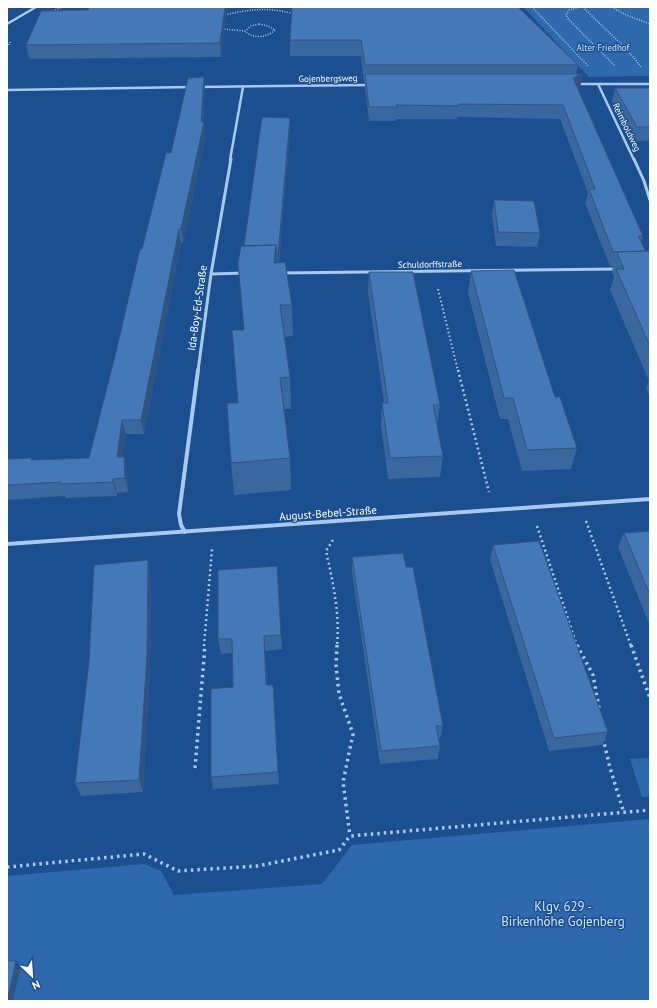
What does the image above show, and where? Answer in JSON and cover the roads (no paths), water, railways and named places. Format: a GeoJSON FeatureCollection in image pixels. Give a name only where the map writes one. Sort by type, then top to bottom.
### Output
{"type":"FeatureCollection","features":[{"type":"Feature","properties":{"kind":"street"},"geometry":{"type":"LineString","coordinates":[[7,24],[36,7]]}},
{"type":"Feature","properties":{"kind":"street"},"geometry":{"type":"LineString","coordinates":[[575,84],[650,84]]}},
{"type":"Feature","properties":{"kind":"street","name":"Reimboldweg"},"geometry":{"type":"LineString","coordinates":[[598,84],[644,181],[650,200]]}},
{"type":"Feature","properties":{"kind":"street","name":"Gojenbergsweg"},"geometry":{"type":"LineString","coordinates":[[7,90],[372,85]]}},
{"type":"Feature","properties":{"kind":"street","name":"Ida-Boy-Ed-Straße"},"geometry":{"type":"LineString","coordinates":[[185,532],[181,525],[179,514],[210,274],[243,86]]}},
{"type":"Feature","properties":{"kind":"street","name":"Schuldorffstraße"},"geometry":{"type":"LineString","coordinates":[[274,273],[619,269]]}},
{"type":"Feature","properties":{"kind":"street"},"geometry":{"type":"LineString","coordinates":[[210,274],[250,273]]}},
{"type":"Feature","properties":{"kind":"street","name":"August-Bebel-Straße"},"geometry":{"type":"LineString","coordinates":[[7,544],[650,499]]}},
{"type":"Feature","properties":{"kind":"park label","name":"Alter Friedhof"},"geometry":{"type":"Point","coordinates":[603,47]}},
{"type":"Feature","properties":{"kind":"park label","name":"Klgv. 629 - Birkenhöhe Gojenberg"},"geometry":{"type":"Point","coordinates":[563,914]}}]}
